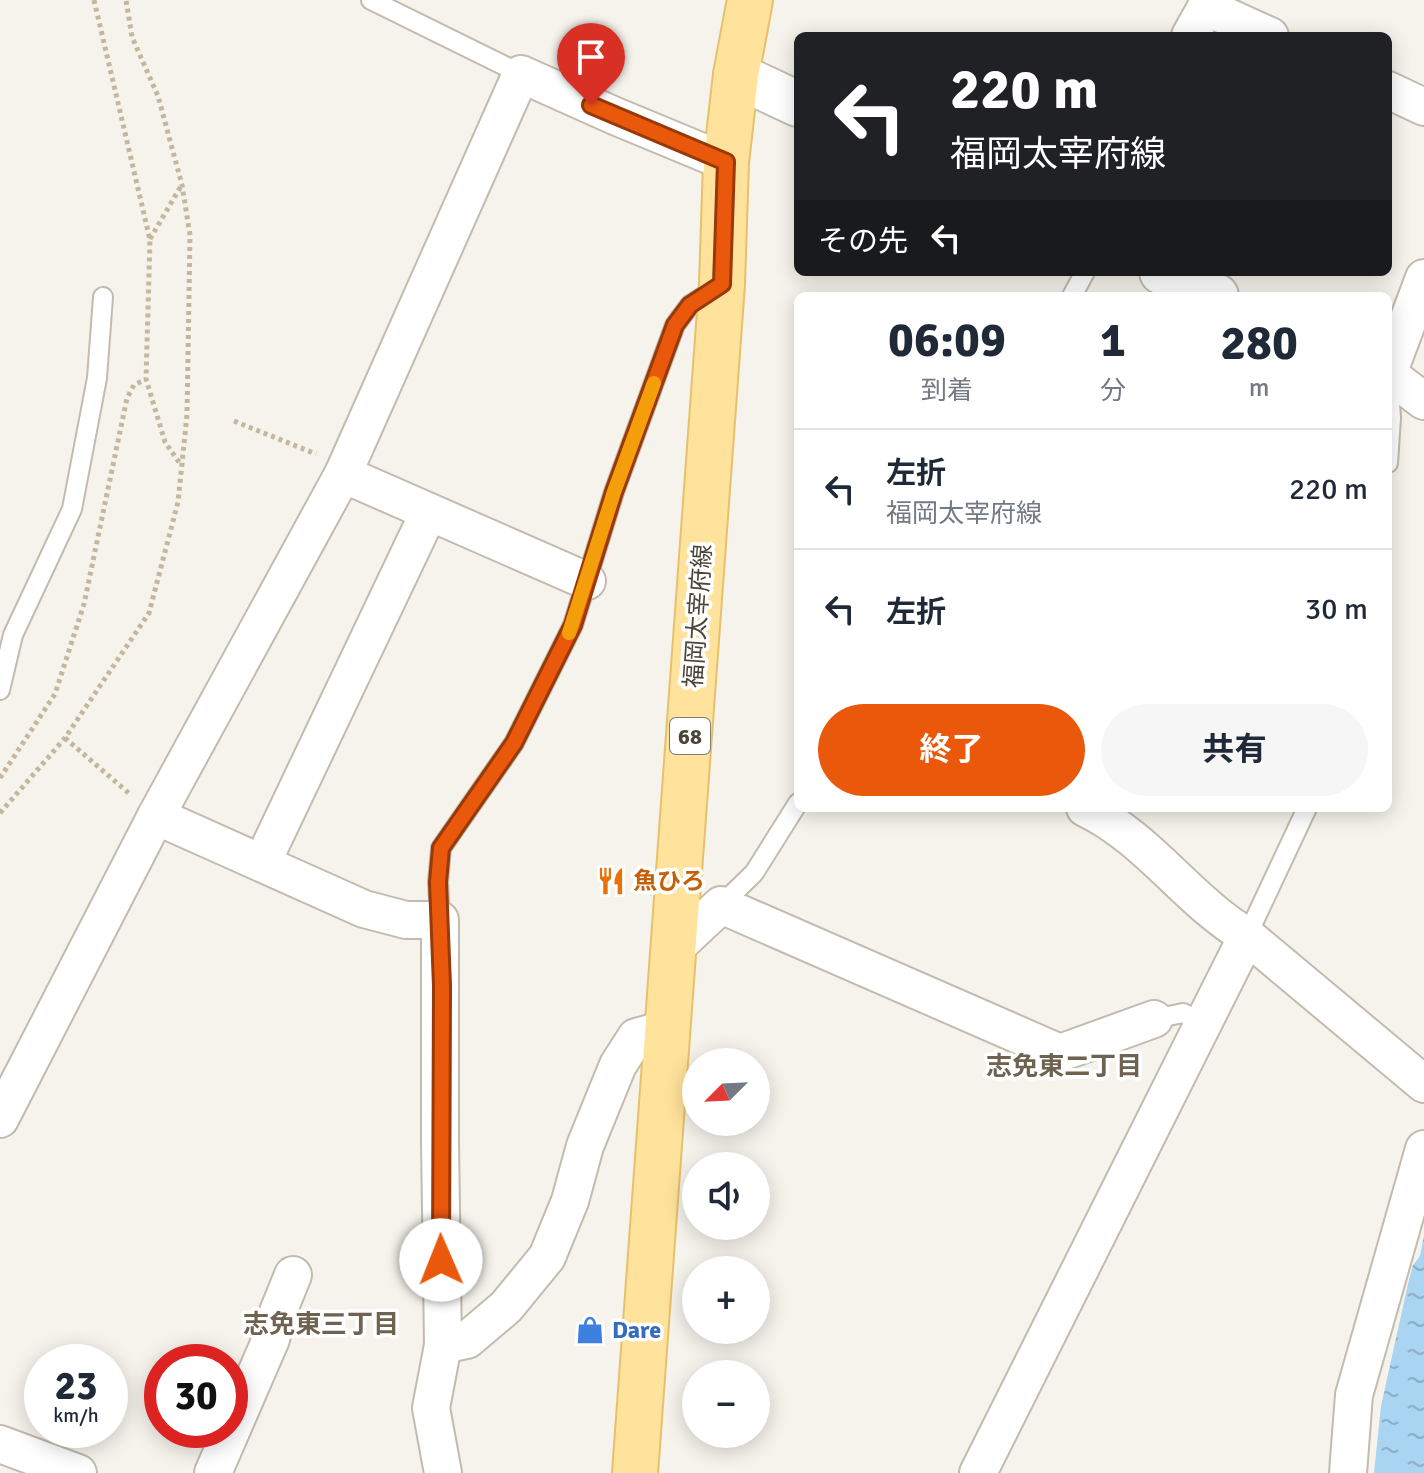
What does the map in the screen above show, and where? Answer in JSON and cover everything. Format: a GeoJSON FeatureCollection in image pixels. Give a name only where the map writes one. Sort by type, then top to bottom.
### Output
{"type":"FeatureCollection","features":[{"type":"Feature","properties":{"kind":"main road","name":"福岡太宰府線"},"geometry":{"type":"LineString","coordinates":[[635,1473],[722,284],[726,162],[736,75],[750,0]]}},
{"type":"Feature","properties":{"kind":"street"},"geometry":{"type":"LineString","coordinates":[[1202,14],[1258,32]]}},
{"type":"Feature","properties":{"kind":"street"},"geometry":{"type":"LineString","coordinates":[[0,1119],[156,816],[345,470],[521,74],[726,162]]}},
{"type":"Feature","properties":{"kind":"street"},"geometry":{"type":"LineString","coordinates":[[736,75],[794,102]]}},
{"type":"Feature","properties":{"kind":"street"},"geometry":{"type":"LineString","coordinates":[[1392,92],[1424,107]]}},
{"type":"Feature","properties":{"kind":"street"},"geometry":{"type":"LineString","coordinates":[[1171,276],[1207,292]]}},
{"type":"Feature","properties":{"kind":"street"},"geometry":{"type":"LineString","coordinates":[[1392,363],[1424,278]]}},
{"type":"Feature","properties":{"kind":"street"},"geometry":{"type":"LineString","coordinates":[[1392,377],[1424,401]]}},
{"type":"Feature","properties":{"kind":"street"},"geometry":{"type":"LineString","coordinates":[[345,470],[429,512],[587,581]]}},
{"type":"Feature","properties":{"kind":"street"},"geometry":{"type":"LineString","coordinates":[[262,863],[429,512]]}},
{"type":"Feature","properties":{"kind":"street"},"geometry":{"type":"LineString","coordinates":[[1093,812],[1142,848],[1221,921],[1247,936],[1424,1084]]}},
{"type":"Feature","properties":{"kind":"street"},"geometry":{"type":"LineString","coordinates":[[156,816],[364,909],[406,920],[440,920],[443,1345],[431,1408],[443,1473]]}},
{"type":"Feature","properties":{"kind":"street"},"geometry":{"type":"LineString","coordinates":[[675,948],[721,905],[1060,1053],[1154,1019]]}},
{"type":"Feature","properties":{"kind":"street"},"geometry":{"type":"LineString","coordinates":[[978,1473],[1247,936]]}},
{"type":"Feature","properties":{"kind":"street"},"geometry":{"type":"LineString","coordinates":[[443,1345],[467,1340],[506,1307],[547,1257],[570,1201],[585,1146],[618,1065],[636,1037],[669,1028]]}},
{"type":"Feature","properties":{"kind":"street"},"geometry":{"type":"LineString","coordinates":[[1348,1473],[1354,1395],[1424,1149]]}},
{"type":"Feature","properties":{"kind":"street"},"geometry":{"type":"LineString","coordinates":[[213,1473],[271,1339],[293,1275]]}},
{"type":"Feature","properties":{"kind":"street"},"geometry":{"type":"LineString","coordinates":[[0,1444],[78,1473]]}},
{"type":"Feature","properties":{"kind":"lane"},"geometry":{"type":"LineString","coordinates":[[371,0],[521,74]]}},
{"type":"Feature","properties":{"kind":"lane"},"geometry":{"type":"LineString","coordinates":[[440,920],[438,882],[441,848],[514,743],[573,625],[614,492],[675,325],[690,305],[722,284]]}},
{"type":"Feature","properties":{"kind":"lane"},"geometry":{"type":"LineString","coordinates":[[0,690],[13,635],[72,509],[97,378],[103,297]]}},
{"type":"Feature","properties":{"kind":"lane"},"geometry":{"type":"LineString","coordinates":[[721,905],[754,873],[794,809]]}},
{"type":"Feature","properties":{"kind":"lane"},"geometry":{"type":"LineString","coordinates":[[1247,936],[1305,812]]}},
{"type":"Feature","properties":{"kind":"lane"},"geometry":{"type":"LineString","coordinates":[[1154,1019],[1183,1013],[1204,1023]]}},
{"type":"Feature","properties":{"kind":"path"},"geometry":{"type":"LineString","coordinates":[[94,0],[150,240],[146,379],[165,442],[181,466]]}},
{"type":"Feature","properties":{"kind":"path"},"geometry":{"type":"LineString","coordinates":[[0,813],[65,738],[149,613],[178,502],[187,415],[190,235],[182,185],[158,96],[132,37],[126,0]]}},
{"type":"Feature","properties":{"kind":"path"},"geometry":{"type":"LineString","coordinates":[[150,240],[182,185]]}},
{"type":"Feature","properties":{"kind":"path"},"geometry":{"type":"LineString","coordinates":[[0,778],[55,694],[84,604],[127,398],[134,385],[146,379]]}},
{"type":"Feature","properties":{"kind":"path"},"geometry":{"type":"LineString","coordinates":[[234,421],[345,470]]}},
{"type":"Feature","properties":{"kind":"path"},"geometry":{"type":"LineString","coordinates":[[65,738],[156,816]]}},
{"type":"Feature","properties":{"kind":"water"},"geometry":{"type":"Polygon","coordinates":[[[1424,1235],[1424,1473],[1374,1473],[1381,1406],[1408,1284],[1413,1265],[1420,1256],[1424,1235]]]}},
{"type":"Feature","properties":{"kind":"slow traffic"},"geometry":{"type":"LineString","coordinates":[[569,633],[614,492],[654,383]]}},
{"type":"Feature","properties":{"kind":"place","name":"魚ひろ"},"geometry":{"type":"Point","coordinates":[611,881]}},
{"type":"Feature","properties":{"kind":"place","name":"Dare"},"geometry":{"type":"Point","coordinates":[590,1330]}},
{"type":"Feature","properties":{"kind":"district","name":"志免東二丁目"},"geometry":{"type":"Point","coordinates":[1064,1067]}},
{"type":"Feature","properties":{"kind":"district","name":"志免東三丁目"},"geometry":{"type":"Point","coordinates":[321,1325]}},
{"type":"Feature","properties":{"kind":"route"},"geometry":{"type":"LineString","coordinates":[[441,1260],[442,986],[438,882],[441,848],[514,743],[573,625],[614,492],[675,325],[690,305],[722,284],[726,162],[591,105]]}}]}
